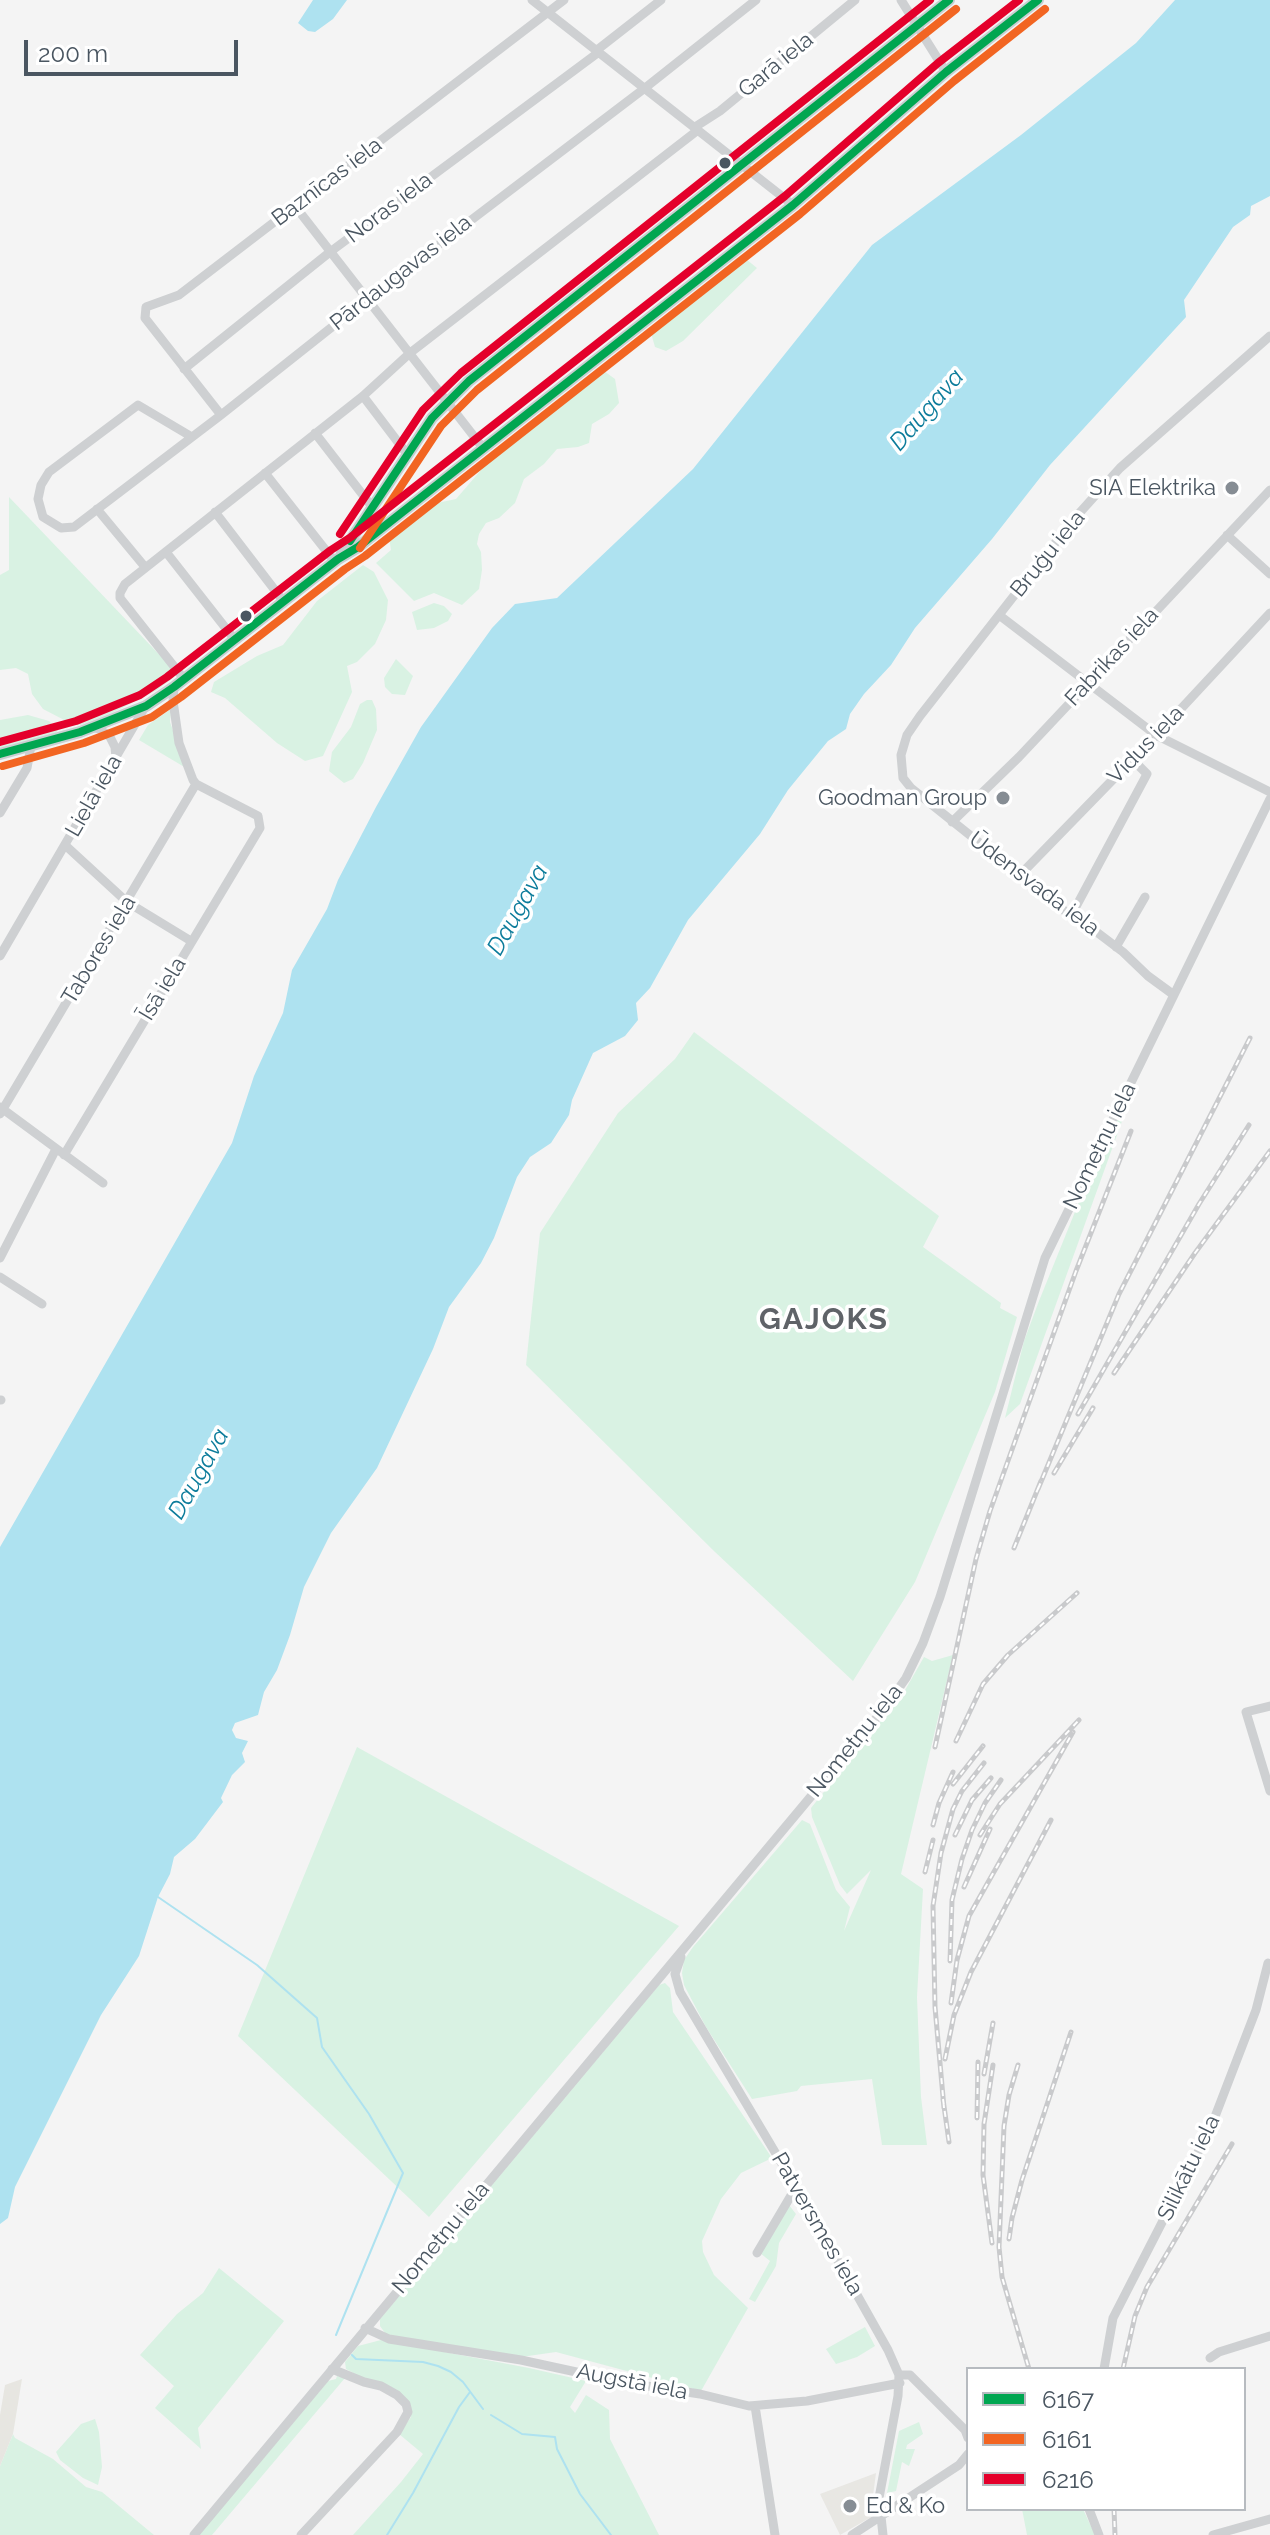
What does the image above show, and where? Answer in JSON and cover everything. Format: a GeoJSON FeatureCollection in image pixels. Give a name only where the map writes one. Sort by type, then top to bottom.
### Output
{"type":"FeatureCollection","features":[{"type":"Feature","properties":{"kind":"main road"},"geometry":{"type":"LineString","coordinates":[[336,560],[432,418],[469,381],[949,0]]}},
{"type":"Feature","properties":{"kind":"main road","name":"Lielā iela"},"geometry":{"type":"LineString","coordinates":[[146,706],[336,560],[358,547],[793,205],[946,72],[1038,0]]}},
{"type":"Feature","properties":{"kind":"main road"},"geometry":{"type":"LineString","coordinates":[[0,754],[91,727],[146,706]]}},
{"type":"Feature","properties":{"kind":"street"},"geometry":{"type":"LineString","coordinates":[[532,0],[793,205]]}},
{"type":"Feature","properties":{"kind":"street","name":"Baznīcas iela"},"geometry":{"type":"LineString","coordinates":[[184,369],[145,318],[146,307],[179,295],[564,0]]}},
{"type":"Feature","properties":{"kind":"street","name":"Noras iela"},"geometry":{"type":"LineString","coordinates":[[184,369],[330,252],[598,51],[661,0]]}},
{"type":"Feature","properties":{"kind":"street","name":"Pārdaugavas iela"},"geometry":{"type":"LineString","coordinates":[[192,437],[138,405],[49,472],[41,485],[38,499],[43,517],[61,528],[74,527],[221,415],[366,300],[645,88],[756,0]]}},
{"type":"Feature","properties":{"kind":"street","name":"Garā iela"},"geometry":{"type":"LineString","coordinates":[[179,683],[120,598],[125,584],[855,0]]}},
{"type":"Feature","properties":{"kind":"street"},"geometry":{"type":"LineString","coordinates":[[901,0],[946,72]]}},
{"type":"Feature","properties":{"kind":"street"},"geometry":{"type":"LineString","coordinates":[[295,206],[483,448]]}},
{"type":"Feature","properties":{"kind":"street","name":"Bruģu iela"},"geometry":{"type":"LineString","coordinates":[[901,769],[901,755],[907,735],[1055,541],[1120,468],[1270,336]]}},
{"type":"Feature","properties":{"kind":"street"},"geometry":{"type":"LineString","coordinates":[[184,369],[221,415]]}},
{"type":"Feature","properties":{"kind":"street"},"geometry":{"type":"LineString","coordinates":[[363,396],[407,454]]}},
{"type":"Feature","properties":{"kind":"street"},"geometry":{"type":"LineString","coordinates":[[315,433],[373,508]]}},
{"type":"Feature","properties":{"kind":"street"},"geometry":{"type":"LineString","coordinates":[[265,473],[336,560]]}},
{"type":"Feature","properties":{"kind":"street","name":"Fabrikas iela"},"geometry":{"type":"LineString","coordinates":[[952,822],[1019,757],[1270,490]]}},
{"type":"Feature","properties":{"kind":"street"},"geometry":{"type":"LineString","coordinates":[[97,509],[145,567]]}},
{"type":"Feature","properties":{"kind":"street"},"geometry":{"type":"LineString","coordinates":[[215,512],[284,602]]}},
{"type":"Feature","properties":{"kind":"street"},"geometry":{"type":"LineString","coordinates":[[1227,535],[1270,574]]}},
{"type":"Feature","properties":{"kind":"street"},"geometry":{"type":"LineString","coordinates":[[166,552],[235,640]]}},
{"type":"Feature","properties":{"kind":"street","name":"Vidus iela"},"geometry":{"type":"LineString","coordinates":[[1020,875],[1270,613]]}},
{"type":"Feature","properties":{"kind":"street"},"geometry":{"type":"LineString","coordinates":[[999,615],[1156,735],[1270,792]]}},
{"type":"Feature","properties":{"kind":"street"},"geometry":{"type":"LineString","coordinates":[[179,683],[173,701],[179,743],[196,784]]}},
{"type":"Feature","properties":{"kind":"street","name":"Lielā iela"},"geometry":{"type":"LineString","coordinates":[[0,956],[146,706]]}},
{"type":"Feature","properties":{"kind":"street"},"geometry":{"type":"LineString","coordinates":[[91,727],[100,729],[110,737],[116,758]]}},
{"type":"Feature","properties":{"kind":"street"},"geometry":{"type":"LineString","coordinates":[[0,813],[27,768],[31,746]]}},
{"type":"Feature","properties":{"kind":"street"},"geometry":{"type":"LineString","coordinates":[[1071,916],[1147,774],[1132,759]]}},
{"type":"Feature","properties":{"kind":"street","name":"Ūdensvada iela"},"geometry":{"type":"LineString","coordinates":[[901,769],[903,778],[911,788],[952,822],[1174,995]]}},
{"type":"Feature","properties":{"kind":"street","name":"Īsā iela"},"geometry":{"type":"LineString","coordinates":[[0,1258],[60,1152],[260,828],[258,816],[196,784]]}},
{"type":"Feature","properties":{"kind":"street","name":"Tabores iela"},"geometry":{"type":"LineString","coordinates":[[1,1110],[196,784]]}},
{"type":"Feature","properties":{"kind":"street","name":"Nometņu iela"},"geometry":{"type":"LineString","coordinates":[[194,2535],[884,1709],[914,1662],[940,1597],[1045,1258],[1270,799]]}},
{"type":"Feature","properties":{"kind":"street"},"geometry":{"type":"LineString","coordinates":[[65,845],[127,902],[191,941]]}},
{"type":"Feature","properties":{"kind":"street"},"geometry":{"type":"LineString","coordinates":[[1116,947],[1145,897]]}},
{"type":"Feature","properties":{"kind":"street"},"geometry":{"type":"LineString","coordinates":[[1,1110],[103,1183]]}},
{"type":"Feature","properties":{"kind":"street"},"geometry":{"type":"LineString","coordinates":[[0,1277],[42,1304]]}},
{"type":"Feature","properties":{"kind":"street"},"geometry":{"type":"LineString","coordinates":[[1270,1706],[1246,1712],[1270,1791]]}},
{"type":"Feature","properties":{"kind":"street","name":"Patversmes iela"},"geometry":{"type":"LineString","coordinates":[[685,1947],[675,1974],[680,1992],[796,2187],[888,2350],[899,2379]]}},
{"type":"Feature","properties":{"kind":"street","name":"Silikātu iela"},"geometry":{"type":"LineString","coordinates":[[1104,2367],[1113,2318],[1197,2157],[1221,2103],[1256,2010],[1269,1960]]}},
{"type":"Feature","properties":{"kind":"street"},"geometry":{"type":"LineString","coordinates":[[757,2253],[796,2187]]}},
{"type":"Feature","properties":{"kind":"street","name":"Augstā iela"},"geometry":{"type":"LineString","coordinates":[[365,2328],[389,2339],[521,2360],[627,2383],[700,2394],[737,2405],[807,2401],[899,2379]]}},
{"type":"Feature","properties":{"kind":"street"},"geometry":{"type":"LineString","coordinates":[[1210,2358],[1219,2352],[1270,2336]]}},
{"type":"Feature","properties":{"kind":"street"},"geometry":{"type":"LineString","coordinates":[[301,2535],[397,2432],[408,2412],[406,2404],[397,2395],[381,2386],[332,2369]]}},
{"type":"Feature","properties":{"kind":"street"},"geometry":{"type":"LineString","coordinates":[[883,2535],[879,2498],[899,2379],[910,2375],[966,2433]]}},
{"type":"Feature","properties":{"kind":"street"},"geometry":{"type":"LineString","coordinates":[[755,2406],[775,2535]]}},
{"type":"Feature","properties":{"kind":"street"},"geometry":{"type":"LineString","coordinates":[[852,2535],[959,2465],[966,2456]]}},
{"type":"Feature","properties":{"kind":"street"},"geometry":{"type":"LineString","coordinates":[[1090,2511],[1099,2535]]}},
{"type":"Feature","properties":{"kind":"street"},"geometry":{"type":"LineString","coordinates":[[1213,2535],[1270,2519]]}},
{"type":"Feature","properties":{"kind":"shaded area"},"geometry":{"type":"Polygon","coordinates":[[[876,2473],[873,2516],[840,2535],[820,2494],[876,2473]]]}},
{"type":"Feature","properties":{"kind":"green space"},"geometry":{"type":"Polygon","coordinates":[[[741,255],[757,268],[683,341],[666,351],[655,347],[651,333],[670,319],[693,293],[741,255]]]}},
{"type":"Feature","properties":{"kind":"green space"},"geometry":{"type":"Polygon","coordinates":[[[604,371],[615,379],[619,403],[609,414],[592,424],[589,443],[557,449],[524,479],[515,503],[499,518],[486,523],[477,544],[481,552],[482,570],[479,589],[462,605],[434,593],[414,601],[376,563],[391,550],[389,537],[437,503],[456,499],[488,462],[551,407],[564,403],[604,371]]]}},
{"type":"Feature","properties":{"kind":"green space"},"geometry":{"type":"Polygon","coordinates":[[[9,497],[173,669],[174,677],[157,690],[81,725],[70,723],[43,709],[32,694],[28,674],[16,668],[0,670],[0,575],[9,570],[9,497]]]}},
{"type":"Feature","properties":{"kind":"green space"},"geometry":{"type":"Polygon","coordinates":[[[363,565],[374,572],[388,600],[386,620],[375,644],[357,662],[347,666],[352,692],[323,756],[305,761],[277,743],[225,698],[211,692],[214,682],[257,656],[283,645],[317,601],[363,565]]]}},
{"type":"Feature","properties":{"kind":"green space"},"geometry":{"type":"Polygon","coordinates":[[[434,603],[444,606],[452,614],[448,621],[434,628],[417,630],[412,612],[434,603]]]}},
{"type":"Feature","properties":{"kind":"green space"},"geometry":{"type":"Polygon","coordinates":[[[396,659],[413,676],[405,695],[392,694],[385,687],[384,678],[396,659]]]}},
{"type":"Feature","properties":{"kind":"green space"},"geometry":{"type":"Polygon","coordinates":[[[372,700],[376,709],[377,730],[363,763],[353,779],[344,783],[329,771],[332,752],[351,727],[360,704],[372,700]]]}},
{"type":"Feature","properties":{"kind":"green space"},"geometry":{"type":"Polygon","coordinates":[[[171,709],[170,722],[186,768],[139,740],[148,725],[171,709]]]}},
{"type":"Feature","properties":{"kind":"green space"},"geometry":{"type":"Polygon","coordinates":[[[28,715],[49,721],[58,730],[55,734],[0,748],[0,720],[28,715]]]}},
{"type":"Feature","properties":{"kind":"green space"},"geometry":{"type":"Polygon","coordinates":[[[694,1032],[939,1216],[923,1247],[1001,1303],[1000,1308],[1017,1317],[995,1392],[915,1582],[853,1681],[715,1552],[526,1365],[540,1233],[618,1113],[675,1059],[694,1032]]]}},
{"type":"Feature","properties":{"kind":"green space"},"geometry":{"type":"Polygon","coordinates":[[[1130,1099],[1020,1404],[1005,1418],[1024,1341],[1039,1301],[1102,1145],[1124,1104],[1130,1099]]]}},
{"type":"Feature","properties":{"kind":"green space"},"geometry":{"type":"Polygon","coordinates":[[[953,1655],[901,1874],[923,1889],[917,1997],[921,2097],[927,2145],[882,2145],[872,2079],[801,2086],[797,2091],[752,2099],[706,2027],[684,1985],[682,1973],[684,1960],[693,1947],[802,1820],[810,1824],[836,1890],[850,1907],[844,1931],[871,1870],[847,1894],[840,1885],[811,1808],[904,1692],[924,1657],[932,1661],[953,1655]]]}},
{"type":"Feature","properties":{"kind":"green space"},"geometry":{"type":"Polygon","coordinates":[[[357,1747],[679,1926],[429,2217],[238,2036],[357,1747]]]}},
{"type":"Feature","properties":{"kind":"green space"},"geometry":{"type":"Polygon","coordinates":[[[665,1983],[670,1988],[673,2012],[772,2158],[741,2173],[721,2199],[702,2241],[703,2252],[714,2275],[748,2308],[701,2391],[556,2352],[521,2357],[393,2337],[385,2333],[380,2319],[659,1985],[665,1983]]]}},
{"type":"Feature","properties":{"kind":"green space"},"geometry":{"type":"Polygon","coordinates":[[[789,2205],[796,2214],[779,2243],[776,2266],[755,2302],[749,2299],[770,2261],[760,2253],[789,2205]]]}},
{"type":"Feature","properties":{"kind":"green space"},"geometry":{"type":"Polygon","coordinates":[[[219,2268],[284,2321],[198,2428],[201,2449],[155,2408],[174,2386],[140,2355],[177,2314],[203,2293],[219,2268]]]}},
{"type":"Feature","properties":{"kind":"green space"},"geometry":{"type":"Polygon","coordinates":[[[865,2327],[875,2346],[857,2357],[836,2364],[826,2349],[865,2327]]]}},
{"type":"Feature","properties":{"kind":"green space"},"geometry":{"type":"Polygon","coordinates":[[[381,2340],[586,2381],[570,2407],[575,2413],[586,2395],[609,2410],[610,2439],[659,2535],[353,2535],[423,2454],[399,2434],[411,2417],[409,2403],[346,2369],[345,2362],[358,2346],[381,2340]]]}},
{"type":"Feature","properties":{"kind":"green space"},"geometry":{"type":"Polygon","coordinates":[[[337,2376],[345,2378],[212,2535],[199,2535],[328,2381],[337,2376]]]}},
{"type":"Feature","properties":{"kind":"green space"},"geometry":{"type":"Polygon","coordinates":[[[95,2419],[102,2467],[98,2485],[60,2460],[56,2452],[81,2424],[95,2419]]]}},
{"type":"Feature","properties":{"kind":"green space"},"geometry":{"type":"Polygon","coordinates":[[[919,2422],[923,2434],[906,2449],[915,2449],[909,2466],[902,2462],[896,2491],[887,2493],[899,2431],[919,2422]]]}},
{"type":"Feature","properties":{"kind":"green space"},"geometry":{"type":"Polygon","coordinates":[[[13,2434],[53,2459],[86,2487],[102,2492],[154,2535],[0,2535],[0,2466],[13,2434]]]}},
{"type":"Feature","properties":{"kind":"green space"},"geometry":{"type":"Polygon","coordinates":[[[1022,2511],[1084,2511],[1095,2535],[1027,2535],[1022,2511]]]}},
{"type":"Feature","properties":{"kind":"sand"},"geometry":{"type":"Polygon","coordinates":[[[22,2379],[13,2434],[0,2466],[0,2415],[5,2385],[22,2379]]]}},
{"type":"Feature","properties":{"kind":"water"},"geometry":{"type":"Polygon","coordinates":[[[313,0],[347,0],[333,19],[315,32],[298,23],[313,0]]]}},
{"type":"Feature","properties":{"kind":"water","name":"Daugava"},"geometry":{"type":"Polygon","coordinates":[[[1175,0],[1270,0],[1270,196],[1251,206],[1250,215],[1233,227],[1184,300],[1186,317],[1050,465],[992,539],[915,628],[891,665],[850,714],[846,729],[828,741],[788,790],[760,834],[688,920],[650,988],[636,1003],[638,1020],[625,1036],[593,1053],[572,1100],[569,1115],[551,1143],[530,1157],[517,1177],[481,1263],[449,1307],[433,1349],[377,1468],[331,1533],[304,1587],[290,1635],[277,1670],[264,1692],[258,1715],[235,1723],[232,1730],[236,1738],[248,1741],[242,1753],[245,1762],[232,1775],[221,1798],[223,1802],[195,1839],[174,1857],[139,1956],[101,2015],[15,2187],[8,2218],[0,2224],[0,1547],[232,1143],[254,1076],[283,1013],[292,970],[327,909],[338,880],[376,807],[421,727],[492,628],[515,604],[557,598],[693,469],[872,245],[1021,135],[1136,43],[1175,0]]]}},
{"type":"Feature","properties":{"kind":"waterway"},"geometry":{"type":"LineString","coordinates":[[158,1897],[257,1965],[317,2018],[322,2047],[369,2114],[403,2173],[336,2335]]}},
{"type":"Feature","properties":{"kind":"waterway"},"geometry":{"type":"LineString","coordinates":[[352,2355],[356,2359],[423,2362],[438,2366],[463,2382],[483,2409]]}},
{"type":"Feature","properties":{"kind":"waterway"},"geometry":{"type":"LineString","coordinates":[[387,2535],[470,2392]]}},
{"type":"Feature","properties":{"kind":"waterway"},"geometry":{"type":"LineString","coordinates":[[491,2415],[522,2434],[555,2437],[557,2449],[580,2494],[611,2535]]}},
{"type":"Feature","properties":{"kind":"railway"},"geometry":{"type":"LineString","coordinates":[[1038,1489],[1119,1294],[1250,1038]]}},
{"type":"Feature","properties":{"kind":"railway"},"geometry":{"type":"LineString","coordinates":[[1078,1414],[1199,1204],[1249,1125]]}},
{"type":"Feature","properties":{"kind":"railway"},"geometry":{"type":"LineString","coordinates":[[935,1747],[976,1559],[990,1511],[1076,1271],[1131,1131]]}},
{"type":"Feature","properties":{"kind":"railway"},"geometry":{"type":"LineString","coordinates":[[1114,1373],[1195,1253],[1270,1151]]}},
{"type":"Feature","properties":{"kind":"railway"},"geometry":{"type":"LineString","coordinates":[[1054,1473],[1093,1408]]}},
{"type":"Feature","properties":{"kind":"railway"},"geometry":{"type":"LineString","coordinates":[[1014,1548],[1041,1481]]}},
{"type":"Feature","properties":{"kind":"railway"},"geometry":{"type":"LineString","coordinates":[[956,1741],[983,1684],[1008,1655],[1077,1593]]}},
{"type":"Feature","properties":{"kind":"railway"},"geometry":{"type":"LineString","coordinates":[[980,1835],[1000,1804],[1079,1720]]}},
{"type":"Feature","properties":{"kind":"railway"},"geometry":{"type":"LineString","coordinates":[[951,2003],[957,1960],[969,1916],[1073,1732]]}},
{"type":"Feature","properties":{"kind":"railway"},"geometry":{"type":"LineString","coordinates":[[953,1784],[983,1746]]}},
{"type":"Feature","properties":{"kind":"railway"},"geometry":{"type":"LineString","coordinates":[[944,2108],[935,2007],[933,1906],[941,1853],[953,1809],[962,1791],[984,1763]]}},
{"type":"Feature","properties":{"kind":"railway"},"geometry":{"type":"LineString","coordinates":[[933,1825],[953,1772]]}},
{"type":"Feature","properties":{"kind":"railway"},"geometry":{"type":"LineString","coordinates":[[955,1835],[972,1800],[991,1778]]}},
{"type":"Feature","properties":{"kind":"railway"},"geometry":{"type":"LineString","coordinates":[[950,1961],[952,1900],[962,1859],[985,1803],[1001,1780]]}},
{"type":"Feature","properties":{"kind":"railway"},"geometry":{"type":"LineString","coordinates":[[945,2059],[954,2015],[971,1972],[1051,1820]]}},
{"type":"Feature","properties":{"kind":"railway"},"geometry":{"type":"LineString","coordinates":[[964,1887],[990,1829]]}},
{"type":"Feature","properties":{"kind":"railway"},"geometry":{"type":"LineString","coordinates":[[925,1872],[933,1840]]}},
{"type":"Feature","properties":{"kind":"railway"},"geometry":{"type":"LineString","coordinates":[[984,2074],[993,2023]]}},
{"type":"Feature","properties":{"kind":"railway"},"geometry":{"type":"LineString","coordinates":[[1009,2239],[1022,2180],[1071,2032]]}},
{"type":"Feature","properties":{"kind":"railway"},"geometry":{"type":"LineString","coordinates":[[977,2118],[978,2062]]}},
{"type":"Feature","properties":{"kind":"railway"},"geometry":{"type":"LineString","coordinates":[[992,2243],[983,2175],[984,2124],[993,2065]]}},
{"type":"Feature","properties":{"kind":"railway"},"geometry":{"type":"LineString","coordinates":[[1018,2065],[1004,2126],[999,2247],[1002,2277],[1028,2367]]}},
{"type":"Feature","properties":{"kind":"railway"},"geometry":{"type":"LineString","coordinates":[[943,2099],[949,2142]]}},
{"type":"Feature","properties":{"kind":"railway"},"geometry":{"type":"LineString","coordinates":[[1123,2367],[1135,2316],[1147,2287],[1232,2144]]}},
{"type":"Feature","properties":{"kind":"railway"},"geometry":{"type":"LineString","coordinates":[[1114,2511],[1115,2535]]}},
{"type":"Feature","properties":{"kind":"transit line","name":"6216"},"geometry":{"type":"LineString","coordinates":[[340,534],[423,410],[461,373],[930,0]]}},
{"type":"Feature","properties":{"kind":"transit line","name":"6167"},"geometry":{"type":"LineString","coordinates":[[350,541],[432,418],[469,381],[949,0]]}},
{"type":"Feature","properties":{"kind":"transit line","name":"6216"},"geometry":{"type":"LineString","coordinates":[[0,742],[76,721],[140,695],[167,677],[351,537],[785,196],[938,63],[1019,0]]}},
{"type":"Feature","properties":{"kind":"transit line","name":"6167"},"geometry":{"type":"LineString","coordinates":[[0,754],[80,732],[146,706],[174,687],[338,559],[358,547],[793,205],[946,72],[1038,0]]}},
{"type":"Feature","properties":{"kind":"transit line","name":"6161"},"geometry":{"type":"LineString","coordinates":[[360,548],[441,426],[477,390],[956,9]]}},
{"type":"Feature","properties":{"kind":"transit line","name":"6161"},"geometry":{"type":"LineString","coordinates":[[3,766],[84,743],[152,717],[181,697],[800,214],[954,81],[1045,9]]}},
{"type":"Feature","properties":{"kind":"place","name":"SIA Elektrika"},"geometry":{"type":"Point","coordinates":[1232,488]}},
{"type":"Feature","properties":{"kind":"place","name":"Goodman Group"},"geometry":{"type":"Point","coordinates":[1003,798]}},
{"type":"Feature","properties":{"kind":"place","name":"Ed & Ko"},"geometry":{"type":"Point","coordinates":[850,2506]}},
{"type":"Feature","properties":{"kind":"district","name":"GAJOKS"},"geometry":{"type":"Point","coordinates":[824,1320]}}]}
